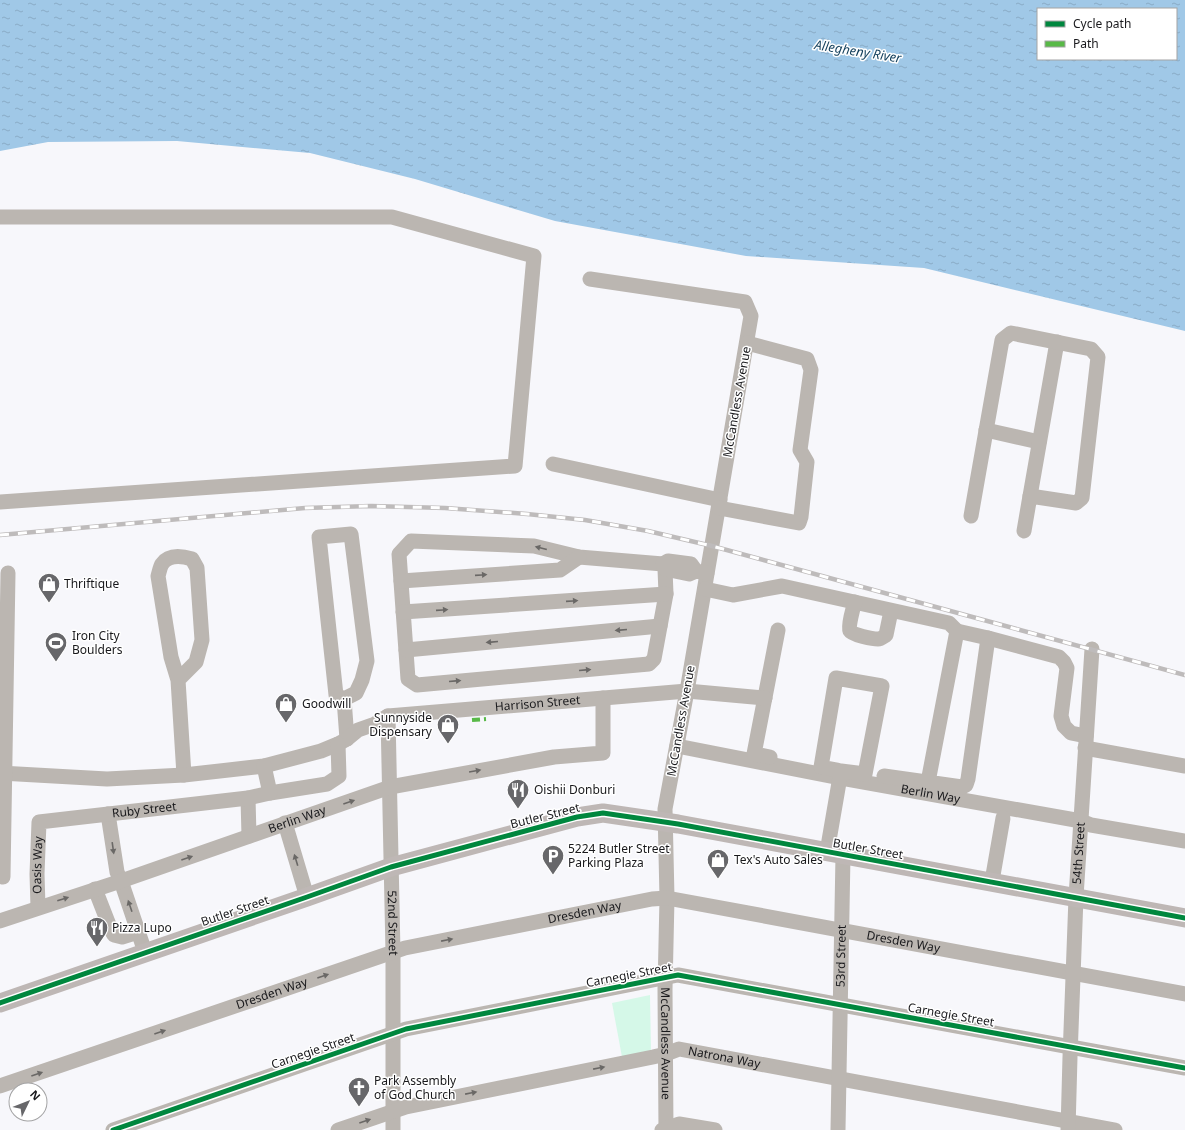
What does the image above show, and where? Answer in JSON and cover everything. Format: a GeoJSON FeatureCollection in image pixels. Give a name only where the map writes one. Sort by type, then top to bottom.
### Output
{"type":"FeatureCollection","features":[{"type":"Feature","properties":{"kind":"main road","name":"Butler Street"},"geometry":{"type":"LineString","coordinates":[[0,1003],[391,867],[577,817],[603,813],[665,822],[992,881],[1185,918]]}},
{"type":"Feature","properties":{"kind":"street"},"geometry":{"type":"LineString","coordinates":[[0,217],[392,217],[534,256],[515,466],[0,502]]}},
{"type":"Feature","properties":{"kind":"street","name":"McCandless Avenue"},"geometry":{"type":"LineString","coordinates":[[590,279],[745,302],[751,316],[719,504],[702,572],[705,589],[665,809],[665,1129]]}},
{"type":"Feature","properties":{"kind":"street"},"geometry":{"type":"LineString","coordinates":[[971,516],[1002,340],[1011,333],[1091,349],[1098,357],[1082,498],[1076,503],[1030,496]]}},
{"type":"Feature","properties":{"kind":"street"},"geometry":{"type":"LineString","coordinates":[[1024,531],[1057,342]]}},
{"type":"Feature","properties":{"kind":"street"},"geometry":{"type":"LineString","coordinates":[[553,464],[719,504],[733,512],[799,523],[807,462],[800,450],[811,370],[807,359],[747,343]]}},
{"type":"Feature","properties":{"kind":"street"},"geometry":{"type":"LineString","coordinates":[[986,430],[1039,442]]}},
{"type":"Feature","properties":{"kind":"street"},"geometry":{"type":"LineString","coordinates":[[340,697],[356,693],[362,680],[367,661],[351,534],[319,537],[340,697],[343,741]]}},
{"type":"Feature","properties":{"kind":"street"},"geometry":{"type":"LineString","coordinates":[[664,567],[579,557],[534,546],[411,541],[399,554],[408,679],[417,685],[649,664],[654,659],[666,594],[664,567],[668,561],[691,564],[702,572]]}},
{"type":"Feature","properties":{"kind":"street"},"geometry":{"type":"LineString","coordinates":[[178,680],[196,662],[202,640],[197,568],[192,559],[181,556],[170,558],[162,564],[158,576],[171,657],[178,680],[184,775]]}},
{"type":"Feature","properties":{"kind":"street"},"geometry":{"type":"LineString","coordinates":[[401,581],[560,570],[579,557]]}},
{"type":"Feature","properties":{"kind":"street"},"geometry":{"type":"LineString","coordinates":[[3,877],[2,773],[8,573]]}},
{"type":"Feature","properties":{"kind":"street"},"geometry":{"type":"LineString","coordinates":[[705,589],[732,595],[782,586],[949,624],[957,631],[1059,657],[1067,668],[1061,716],[1064,726],[1071,733],[1086,742],[1185,766]]}},
{"type":"Feature","properties":{"kind":"street"},"geometry":{"type":"LineString","coordinates":[[403,612],[666,594]]}},
{"type":"Feature","properties":{"kind":"street"},"geometry":{"type":"LineString","coordinates":[[854,602],[849,627],[850,631],[854,634],[878,639],[883,638],[886,635],[891,611]]}},
{"type":"Feature","properties":{"kind":"street"},"geometry":{"type":"LineString","coordinates":[[406,650],[660,626]]}},
{"type":"Feature","properties":{"kind":"street"},"geometry":{"type":"LineString","coordinates":[[778,630],[754,754],[821,766],[841,774],[885,776],[962,787],[966,785],[968,779],[988,638]]}},
{"type":"Feature","properties":{"kind":"street"},"geometry":{"type":"LineString","coordinates":[[928,782],[957,631]]}},
{"type":"Feature","properties":{"kind":"street","name":"54th Street"},"geometry":{"type":"LineString","coordinates":[[1068,1126],[1076,897],[1092,650]]}},
{"type":"Feature","properties":{"kind":"street"},"geometry":{"type":"LineString","coordinates":[[821,766],[836,678],[882,686],[866,774]]}},
{"type":"Feature","properties":{"kind":"street","name":"Harrison Street"},"geometry":{"type":"LineString","coordinates":[[388,716],[687,691],[765,698]]}},
{"type":"Feature","properties":{"kind":"street","name":"Berlin Way"},"geometry":{"type":"LineString","coordinates":[[0,921],[38,907],[121,881],[390,787],[554,757],[603,753],[603,698]]}},
{"type":"Feature","properties":{"kind":"street"},"geometry":{"type":"LineString","coordinates":[[2,773],[107,779],[184,775],[264,766],[321,751],[343,741],[358,730],[375,724],[388,716]]}},
{"type":"Feature","properties":{"kind":"street","name":"52nd Street"},"geometry":{"type":"LineString","coordinates":[[388,716],[393,952],[393,1130]]}},
{"type":"Feature","properties":{"kind":"street","name":"Ruby Street"},"geometry":{"type":"LineString","coordinates":[[39,822],[248,798],[327,784],[339,776],[343,741]]}},
{"type":"Feature","properties":{"kind":"street","name":"Berlin Way"},"geometry":{"type":"LineString","coordinates":[[677,746],[841,774],[1081,821],[1091,825],[1185,841]]}},
{"type":"Feature","properties":{"kind":"street"},"geometry":{"type":"LineString","coordinates":[[264,766],[270,793]]}},
{"type":"Feature","properties":{"kind":"street","name":"53rd Street"},"geometry":{"type":"LineString","coordinates":[[838,1130],[842,931],[835,853],[841,774]]}},
{"type":"Feature","properties":{"kind":"street"},"geometry":{"type":"LineString","coordinates":[[248,798],[249,836]]}},
{"type":"Feature","properties":{"kind":"street"},"geometry":{"type":"LineString","coordinates":[[108,814],[116,872],[121,881],[145,952]]}},
{"type":"Feature","properties":{"kind":"street"},"geometry":{"type":"LineString","coordinates":[[992,881],[1003,818]]}},
{"type":"Feature","properties":{"kind":"street","name":"Oasis Way"},"geometry":{"type":"LineString","coordinates":[[38,907],[37,874],[39,822]]}},
{"type":"Feature","properties":{"kind":"street"},"geometry":{"type":"LineString","coordinates":[[285,824],[307,897]]}},
{"type":"Feature","properties":{"kind":"street"},"geometry":{"type":"LineString","coordinates":[[95,889],[114,935],[122,937],[138,932]]}},
{"type":"Feature","properties":{"kind":"street","name":"Dresden Way"},"geometry":{"type":"LineString","coordinates":[[0,1086],[405,948],[652,899],[666,898],[1185,994]]}},
{"type":"Feature","properties":{"kind":"street","name":"Carnegie Street"},"geometry":{"type":"LineString","coordinates":[[113,1130],[406,1030],[678,975],[1185,1068]]}},
{"type":"Feature","properties":{"kind":"street","name":"Natrona Way"},"geometry":{"type":"LineString","coordinates":[[338,1130],[406,1106],[666,1054],[679,1049],[840,1079],[1068,1126],[1115,1130]]}},
{"type":"Feature","properties":{"kind":"street"},"geometry":{"type":"LineString","coordinates":[[665,1129],[679,1124],[715,1130]]}},
{"type":"Feature","properties":{"kind":"green space"},"geometry":{"type":"Polygon","coordinates":[[[650,995],[651,1053],[622,1057],[612,1003],[650,995]]]}},
{"type":"Feature","properties":{"kind":"water","name":"Allegheny River"},"geometry":{"type":"Polygon","coordinates":[[[0,0],[1185,0],[1185,331],[924,268],[746,256],[555,221],[415,179],[310,153],[177,141],[48,142],[0,151],[0,0]]]}},
{"type":"Feature","properties":{"kind":"railway"},"geometry":{"type":"LineString","coordinates":[[0,535],[305,508],[371,506],[445,508],[585,520],[648,531],[712,546],[1185,675]]}},
{"type":"Feature","properties":{"kind":"marked path"},"geometry":{"type":"LineString","coordinates":[[472,720],[486,719]]}},
{"type":"Feature","properties":{"kind":"cycle path"},"geometry":{"type":"LineString","coordinates":[[0,1003],[391,867],[577,817],[603,813],[678,824],[1185,918]]}},
{"type":"Feature","properties":{"kind":"cycle path"},"geometry":{"type":"LineString","coordinates":[[113,1130],[406,1029],[678,975],[1185,1068]]}},
{"type":"Feature","properties":{"kind":"place","name":"Thriftique"},"geometry":{"type":"Point","coordinates":[49,604]}},
{"type":"Feature","properties":{"kind":"place","name":"Iron City Boulders"},"geometry":{"type":"Point","coordinates":[56,662]}},
{"type":"Feature","properties":{"kind":"place","name":"Goodwill"},"geometry":{"type":"Point","coordinates":[286,724]}},
{"type":"Feature","properties":{"kind":"place","name":"Sunnyside Dispensary"},"geometry":{"type":"Point","coordinates":[448,744]}},
{"type":"Feature","properties":{"kind":"place","name":"Oishii Donburi"},"geometry":{"type":"Point","coordinates":[518,810]}},
{"type":"Feature","properties":{"kind":"place","name":"5224 Butler Street Parking Plaza"},"geometry":{"type":"Point","coordinates":[553,876]}},
{"type":"Feature","properties":{"kind":"place","name":"Tex's Auto Sales"},"geometry":{"type":"Point","coordinates":[718,880]}},
{"type":"Feature","properties":{"kind":"place","name":"Pizza Lupo"},"geometry":{"type":"Point","coordinates":[97,948]}},
{"type":"Feature","properties":{"kind":"place","name":"Park Assembly of God Church"},"geometry":{"type":"Point","coordinates":[359,1108]}}]}
